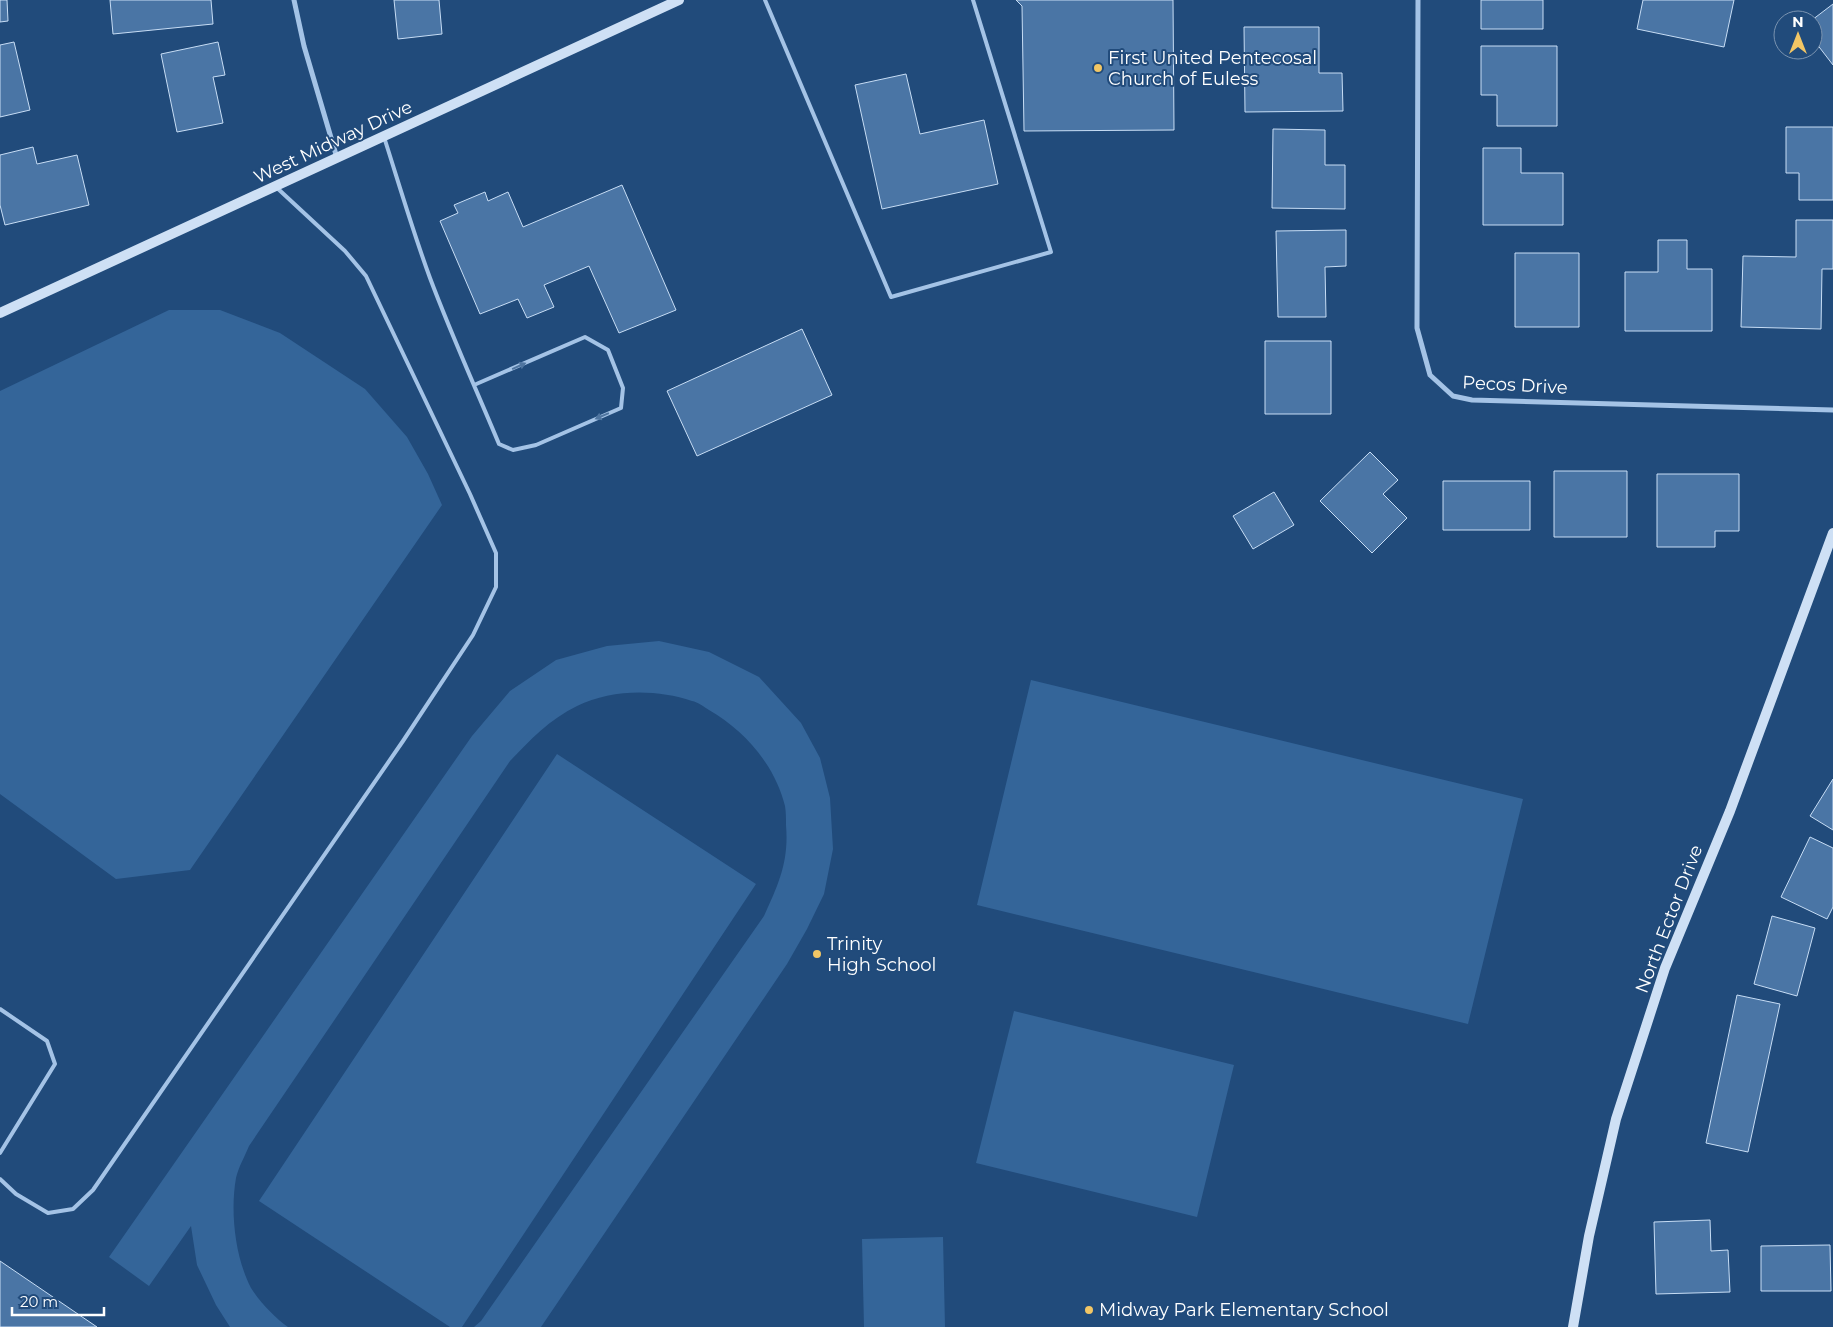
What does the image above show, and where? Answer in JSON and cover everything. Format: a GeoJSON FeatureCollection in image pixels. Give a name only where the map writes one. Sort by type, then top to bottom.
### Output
{"type":"FeatureCollection","features":[{"type":"Feature","properties":{"kind":"street"},"geometry":{"type":"LineString","coordinates":[[294,0],[304,46],[337,158]]}},
{"type":"Feature","properties":{"kind":"street","name":"West Midway Drive"},"geometry":{"type":"LineString","coordinates":[[0,312],[679,0]]}},
{"type":"Feature","properties":{"kind":"street","name":"Pecos Drive"},"geometry":{"type":"LineString","coordinates":[[1418,0],[1417,328],[1430,375],[1453,396],[1472,400],[1833,410]]}},
{"type":"Feature","properties":{"kind":"street","name":"North Ector Drive"},"geometry":{"type":"LineString","coordinates":[[1573,1327],[1589,1236],[1616,1118],[1665,968],[1730,810],[1833,533]]}},
{"type":"Feature","properties":{"kind":"lane"},"geometry":{"type":"LineString","coordinates":[[765,0],[890,297],[1051,252],[973,0]]}},
{"type":"Feature","properties":{"kind":"lane"},"geometry":{"type":"LineString","coordinates":[[384,137],[430,277],[474,385],[500,444],[513,450],[536,445],[622,408],[623,388],[608,350],[585,337],[474,385]]}},
{"type":"Feature","properties":{"kind":"lane"},"geometry":{"type":"LineString","coordinates":[[0,1179],[16,1194],[48,1213],[73,1209],[93,1190],[474,635],[496,586],[496,553],[470,494],[366,276],[345,251],[275,187]]}},
{"type":"Feature","properties":{"kind":"lane"},"geometry":{"type":"LineString","coordinates":[[0,1009],[47,1041],[55,1064],[0,1153]]}},
{"type":"Feature","properties":{"kind":"shaded area"},"geometry":{"type":"Polygon","coordinates":[[[169,310],[220,310],[280,333],[365,389],[407,437],[428,474],[442,505],[190,870],[116,879],[0,794],[0,391],[169,310]]]}},
{"type":"Feature","properties":{"kind":"shaded area"},"geometry":{"type":"Polygon","coordinates":[[[659,641],[709,652],[759,677],[801,723],[820,758],[830,798],[833,849],[824,894],[787,964],[541,1327],[474,1327],[481,1321],[764,916],[782,872],[787,838],[785,806],[774,777],[766,763],[746,738],[722,718],[696,702],[664,694],[619,694],[591,700],[577,706],[549,724],[510,761],[249,1146],[237,1174],[234,1191],[235,1234],[241,1263],[251,1288],[258,1298],[288,1327],[230,1327],[216,1305],[197,1265],[191,1226],[149,1286],[109,1257],[472,736],[510,691],[556,660],[607,646],[659,641]]]}},
{"type":"Feature","properties":{"kind":"shaded area"},"geometry":{"type":"Polygon","coordinates":[[[1031,680],[1523,799],[1468,1024],[977,905],[1031,680]]]}},
{"type":"Feature","properties":{"kind":"shaded area"},"geometry":{"type":"Polygon","coordinates":[[[557,754],[756,884],[462,1327],[450,1327],[259,1201],[557,754]]]}},
{"type":"Feature","properties":{"kind":"shaded area"},"geometry":{"type":"Polygon","coordinates":[[[1014,1011],[1234,1065],[1197,1217],[976,1163],[1014,1011]]]}},
{"type":"Feature","properties":{"kind":"shaded area"},"geometry":{"type":"Polygon","coordinates":[[[943,1237],[945,1327],[864,1327],[862,1239],[943,1237]]]}},
{"type":"Feature","properties":{"kind":"building"},"geometry":{"type":"Polygon","coordinates":[[[0,0],[7,0],[8,21],[0,22],[0,0]]]}},
{"type":"Feature","properties":{"kind":"building"},"geometry":{"type":"Polygon","coordinates":[[[110,0],[211,0],[213,24],[113,34],[110,0]]]}},
{"type":"Feature","properties":{"kind":"building"},"geometry":{"type":"Polygon","coordinates":[[[394,0],[439,0],[442,34],[398,39],[394,0]]]}},
{"type":"Feature","properties":{"kind":"building","name":"First United Pentecosal Church of Euless"},"geometry":{"type":"Polygon","coordinates":[[[1016,0],[1173,0],[1174,130],[1024,131],[1022,6],[1016,0]]]}},
{"type":"Feature","properties":{"kind":"building"},"geometry":{"type":"Polygon","coordinates":[[[1481,0],[1543,0],[1543,29],[1481,29],[1481,0]]]}},
{"type":"Feature","properties":{"kind":"building"},"geometry":{"type":"Polygon","coordinates":[[[1643,0],[1734,0],[1724,47],[1637,29],[1643,0]]]}},
{"type":"Feature","properties":{"kind":"building"},"geometry":{"type":"Polygon","coordinates":[[[1833,4],[1833,65],[1823,52],[1823,12],[1833,4]]]}},
{"type":"Feature","properties":{"kind":"building"},"geometry":{"type":"Polygon","coordinates":[[[1244,27],[1319,27],[1319,73],[1342,73],[1343,111],[1245,112],[1244,27]]]}},
{"type":"Feature","properties":{"kind":"building"},"geometry":{"type":"Polygon","coordinates":[[[14,42],[30,110],[0,117],[0,45],[14,42]]]}},
{"type":"Feature","properties":{"kind":"building"},"geometry":{"type":"Polygon","coordinates":[[[218,42],[225,75],[213,77],[223,123],[177,132],[161,54],[218,42]]]}},
{"type":"Feature","properties":{"kind":"building"},"geometry":{"type":"Polygon","coordinates":[[[1481,46],[1557,46],[1557,126],[1497,126],[1497,95],[1481,95],[1481,46]]]}},
{"type":"Feature","properties":{"kind":"building"},"geometry":{"type":"Polygon","coordinates":[[[906,74],[920,134],[984,120],[998,184],[882,209],[855,85],[906,74]]]}},
{"type":"Feature","properties":{"kind":"building"},"geometry":{"type":"Polygon","coordinates":[[[1786,127],[1833,127],[1833,200],[1799,200],[1799,173],[1786,173],[1786,127]]]}},
{"type":"Feature","properties":{"kind":"building"},"geometry":{"type":"Polygon","coordinates":[[[1273,129],[1325,130],[1325,165],[1345,165],[1345,209],[1272,208],[1273,129]]]}},
{"type":"Feature","properties":{"kind":"building"},"geometry":{"type":"Polygon","coordinates":[[[33,147],[37,164],[77,155],[89,205],[5,225],[0,205],[0,155],[33,147]]]}},
{"type":"Feature","properties":{"kind":"building"},"geometry":{"type":"Polygon","coordinates":[[[1483,148],[1521,148],[1521,173],[1563,173],[1563,225],[1483,225],[1483,148]]]}},
{"type":"Feature","properties":{"kind":"building"},"geometry":{"type":"Polygon","coordinates":[[[622,185],[676,310],[619,333],[589,266],[544,285],[554,307],[527,318],[518,299],[480,314],[440,221],[458,213],[454,205],[485,192],[488,201],[508,192],[523,227],[622,185]]]}},
{"type":"Feature","properties":{"kind":"building"},"geometry":{"type":"Polygon","coordinates":[[[1796,220],[1833,220],[1833,269],[1822,269],[1821,329],[1741,327],[1743,256],[1796,257],[1796,220]]]}},
{"type":"Feature","properties":{"kind":"building"},"geometry":{"type":"Polygon","coordinates":[[[1346,230],[1346,266],[1325,267],[1326,317],[1278,317],[1276,231],[1346,230]]]}},
{"type":"Feature","properties":{"kind":"building"},"geometry":{"type":"Polygon","coordinates":[[[1658,240],[1687,240],[1687,269],[1712,269],[1712,331],[1625,331],[1625,272],[1658,272],[1658,240]]]}},
{"type":"Feature","properties":{"kind":"building"},"geometry":{"type":"Polygon","coordinates":[[[1515,253],[1579,253],[1579,327],[1515,327],[1515,253]]]}},
{"type":"Feature","properties":{"kind":"building"},"geometry":{"type":"Polygon","coordinates":[[[802,329],[832,395],[697,456],[667,391],[802,329]]]}},
{"type":"Feature","properties":{"kind":"building"},"geometry":{"type":"Polygon","coordinates":[[[1265,341],[1331,341],[1331,414],[1265,414],[1265,341]]]}},
{"type":"Feature","properties":{"kind":"building"},"geometry":{"type":"Polygon","coordinates":[[[1370,452],[1398,480],[1383,494],[1407,518],[1372,553],[1320,501],[1370,452]]]}},
{"type":"Feature","properties":{"kind":"building"},"geometry":{"type":"Polygon","coordinates":[[[1554,471],[1627,471],[1627,537],[1554,537],[1554,471]]]}},
{"type":"Feature","properties":{"kind":"building"},"geometry":{"type":"Polygon","coordinates":[[[1657,474],[1739,474],[1739,531],[1715,531],[1715,547],[1657,547],[1657,474]]]}},
{"type":"Feature","properties":{"kind":"building"},"geometry":{"type":"Polygon","coordinates":[[[1443,481],[1530,481],[1530,530],[1443,530],[1443,481]]]}},
{"type":"Feature","properties":{"kind":"building"},"geometry":{"type":"Polygon","coordinates":[[[1274,492],[1294,525],[1253,549],[1233,516],[1274,492]]]}},
{"type":"Feature","properties":{"kind":"building"},"geometry":{"type":"Polygon","coordinates":[[[1833,779],[1833,830],[1810,816],[1833,779]]]}},
{"type":"Feature","properties":{"kind":"building"},"geometry":{"type":"Polygon","coordinates":[[[1810,837],[1833,848],[1833,907],[1827,919],[1781,897],[1810,837]]]}},
{"type":"Feature","properties":{"kind":"building"},"geometry":{"type":"Polygon","coordinates":[[[1772,916],[1815,928],[1797,996],[1754,984],[1772,916]]]}},
{"type":"Feature","properties":{"kind":"building"},"geometry":{"type":"Polygon","coordinates":[[[1737,995],[1780,1004],[1748,1152],[1706,1143],[1737,995]]]}},
{"type":"Feature","properties":{"kind":"building"},"geometry":{"type":"Polygon","coordinates":[[[1710,1220],[1711,1251],[1728,1250],[1730,1292],[1656,1294],[1654,1222],[1710,1220]]]}},
{"type":"Feature","properties":{"kind":"building"},"geometry":{"type":"Polygon","coordinates":[[[1830,1245],[1831,1291],[1761,1291],[1761,1246],[1830,1245]]]}},
{"type":"Feature","properties":{"kind":"building"},"geometry":{"type":"Polygon","coordinates":[[[0,1261],[97,1327],[0,1327],[0,1261]]]}},
{"type":"Feature","properties":{"kind":"place","name":"First United Pentecosal Church of Euless"},"geometry":{"type":"Point","coordinates":[1098,68]}},
{"type":"Feature","properties":{"kind":"place","name":"Trinity High School"},"geometry":{"type":"Point","coordinates":[817,954]}},
{"type":"Feature","properties":{"kind":"place","name":"Midway Park Elementary School"},"geometry":{"type":"Point","coordinates":[1089,1310]}}]}
